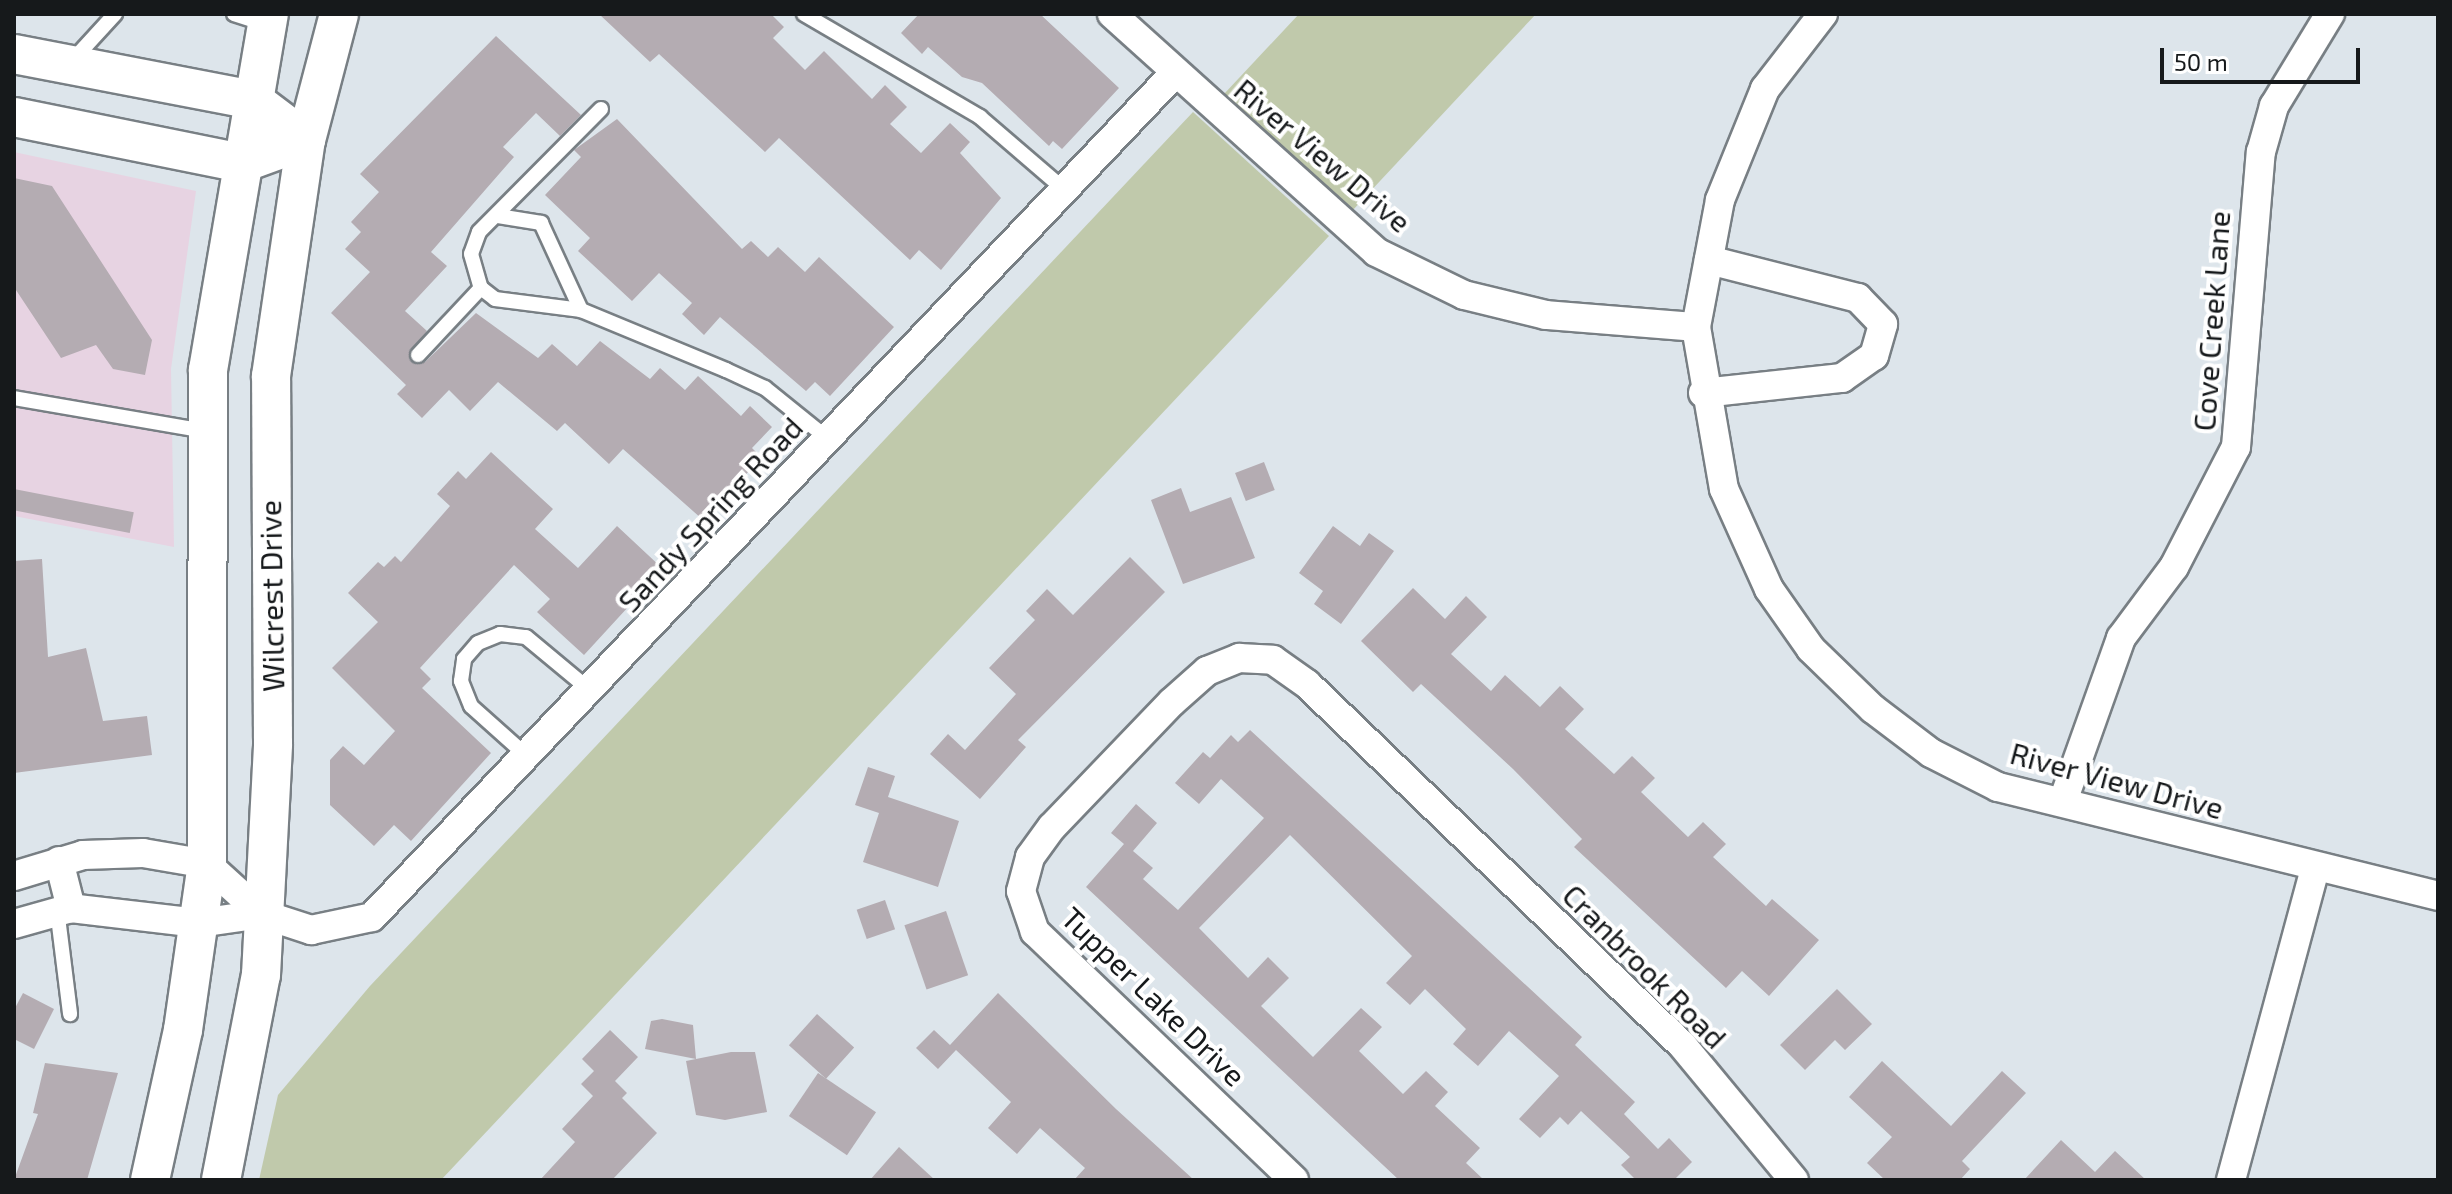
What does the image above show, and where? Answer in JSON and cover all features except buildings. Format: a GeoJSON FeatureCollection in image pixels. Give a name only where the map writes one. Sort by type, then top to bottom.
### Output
{"type":"FeatureCollection","features":[{"type":"Feature","properties":{"kind":"main road","name":"Wilcrest Drive"},"geometry":{"type":"LineString","coordinates":[[221,1180],[252,1039],[273,744],[271,376],[306,140],[339,14]]}},
{"type":"Feature","properties":{"kind":"main road","name":"Wilcrest Drive"},"geometry":{"type":"LineString","coordinates":[[150,1180],[207,864],[208,370],[253,100],[256,17]]}},
{"type":"Feature","properties":{"kind":"main road"},"geometry":{"type":"LineString","coordinates":[[14,54],[253,100],[306,140]]}},
{"type":"Feature","properties":{"kind":"main road"},"geometry":{"type":"LineString","coordinates":[[69,64],[31,120],[243,163],[306,140]]}},
{"type":"Feature","properties":{"kind":"street","name":"River View Drive"},"geometry":{"type":"LineString","coordinates":[[1112,14],[1376,252],[1464,295],[1546,315],[1696,327],[1703,393],[1724,489],[1769,589],[1811,649],[1931,753],[1998,787],[2438,896]]}},
{"type":"Feature","properties":{"kind":"street"},"geometry":{"type":"LineString","coordinates":[[1696,327],[1720,200],[1765,89],[1823,14]]}},
{"type":"Feature","properties":{"kind":"street","name":"Cove Creek Lane"},"geometry":{"type":"LineString","coordinates":[[2063,801],[2121,638],[2174,567],[2236,447],[2261,152],[2274,106],[2330,14]]}},
{"type":"Feature","properties":{"kind":"street","name":"Sandy Spring Road"},"geometry":{"type":"LineString","coordinates":[[207,864],[262,914],[311,930],[372,917],[529,758],[827,438],[1175,73]]}},
{"type":"Feature","properties":{"kind":"street"},"geometry":{"type":"LineString","coordinates":[[1703,393],[1842,378],[1874,356],[1883,324],[1858,298],[1709,260]]}},
{"type":"Feature","properties":{"kind":"street","name":"Tupper Lake Drive"},"geometry":{"type":"LineString","coordinates":[[1294,1180],[1035,932],[1021,891],[1030,857],[1172,702],[1207,671],[1239,658],[1273,660],[1307,684],[1437,810]]}},
{"type":"Feature","properties":{"kind":"street","name":"Cranbrook Road"},"geometry":{"type":"LineString","coordinates":[[1437,810],[1683,1046],[1794,1180]]}},
{"type":"Feature","properties":{"kind":"street"},"geometry":{"type":"LineString","coordinates":[[14,876],[59,861],[143,853],[207,864]]}},
{"type":"Feature","properties":{"kind":"street"},"geometry":{"type":"LineString","coordinates":[[59,861],[64,909]]}},
{"type":"Feature","properties":{"kind":"street"},"geometry":{"type":"LineString","coordinates":[[2231,1180],[2315,868]]}},
{"type":"Feature","properties":{"kind":"street","name":"Sandy Spring Road"},"geometry":{"type":"LineString","coordinates":[[14,924],[64,909],[198,923],[262,914]]}},
{"type":"Feature","properties":{"kind":"lane"},"geometry":{"type":"LineString","coordinates":[[69,64],[115,14]]}},
{"type":"Feature","properties":{"kind":"lane"},"geometry":{"type":"LineString","coordinates":[[804,14],[980,117],[1065,190]]}},
{"type":"Feature","properties":{"kind":"lane"},"geometry":{"type":"LineString","coordinates":[[601,109],[473,242],[481,288],[495,299],[581,310],[765,388],[827,438]]}},
{"type":"Feature","properties":{"kind":"lane"},"geometry":{"type":"LineString","coordinates":[[498,216],[541,223],[581,310]]}},
{"type":"Feature","properties":{"kind":"lane"},"geometry":{"type":"LineString","coordinates":[[418,355],[481,288]]}},
{"type":"Feature","properties":{"kind":"lane"},"geometry":{"type":"LineString","coordinates":[[14,398],[206,431]]}},
{"type":"Feature","properties":{"kind":"lane"},"geometry":{"type":"LineString","coordinates":[[529,758],[471,706],[461,681],[464,659],[478,643],[500,634],[526,637],[591,692]]}},
{"type":"Feature","properties":{"kind":"lane"},"geometry":{"type":"LineString","coordinates":[[64,909],[70,1014]]}},
{"type":"Feature","properties":{"kind":"shaded area"},"geometry":{"type":"Polygon","coordinates":[[[14,152],[196,191],[171,369],[174,547],[14,516],[14,152]]]}},
{"type":"Feature","properties":{"kind":"green space"},"geometry":{"type":"Polygon","coordinates":[[[1299,14],[1536,14],[1352,211],[1224,94],[1299,14]]]}},
{"type":"Feature","properties":{"kind":"green space"},"geometry":{"type":"Polygon","coordinates":[[[1193,112],[1329,236],[441,1180],[259,1180],[278,1095],[370,986],[1193,112]]]}}]}
